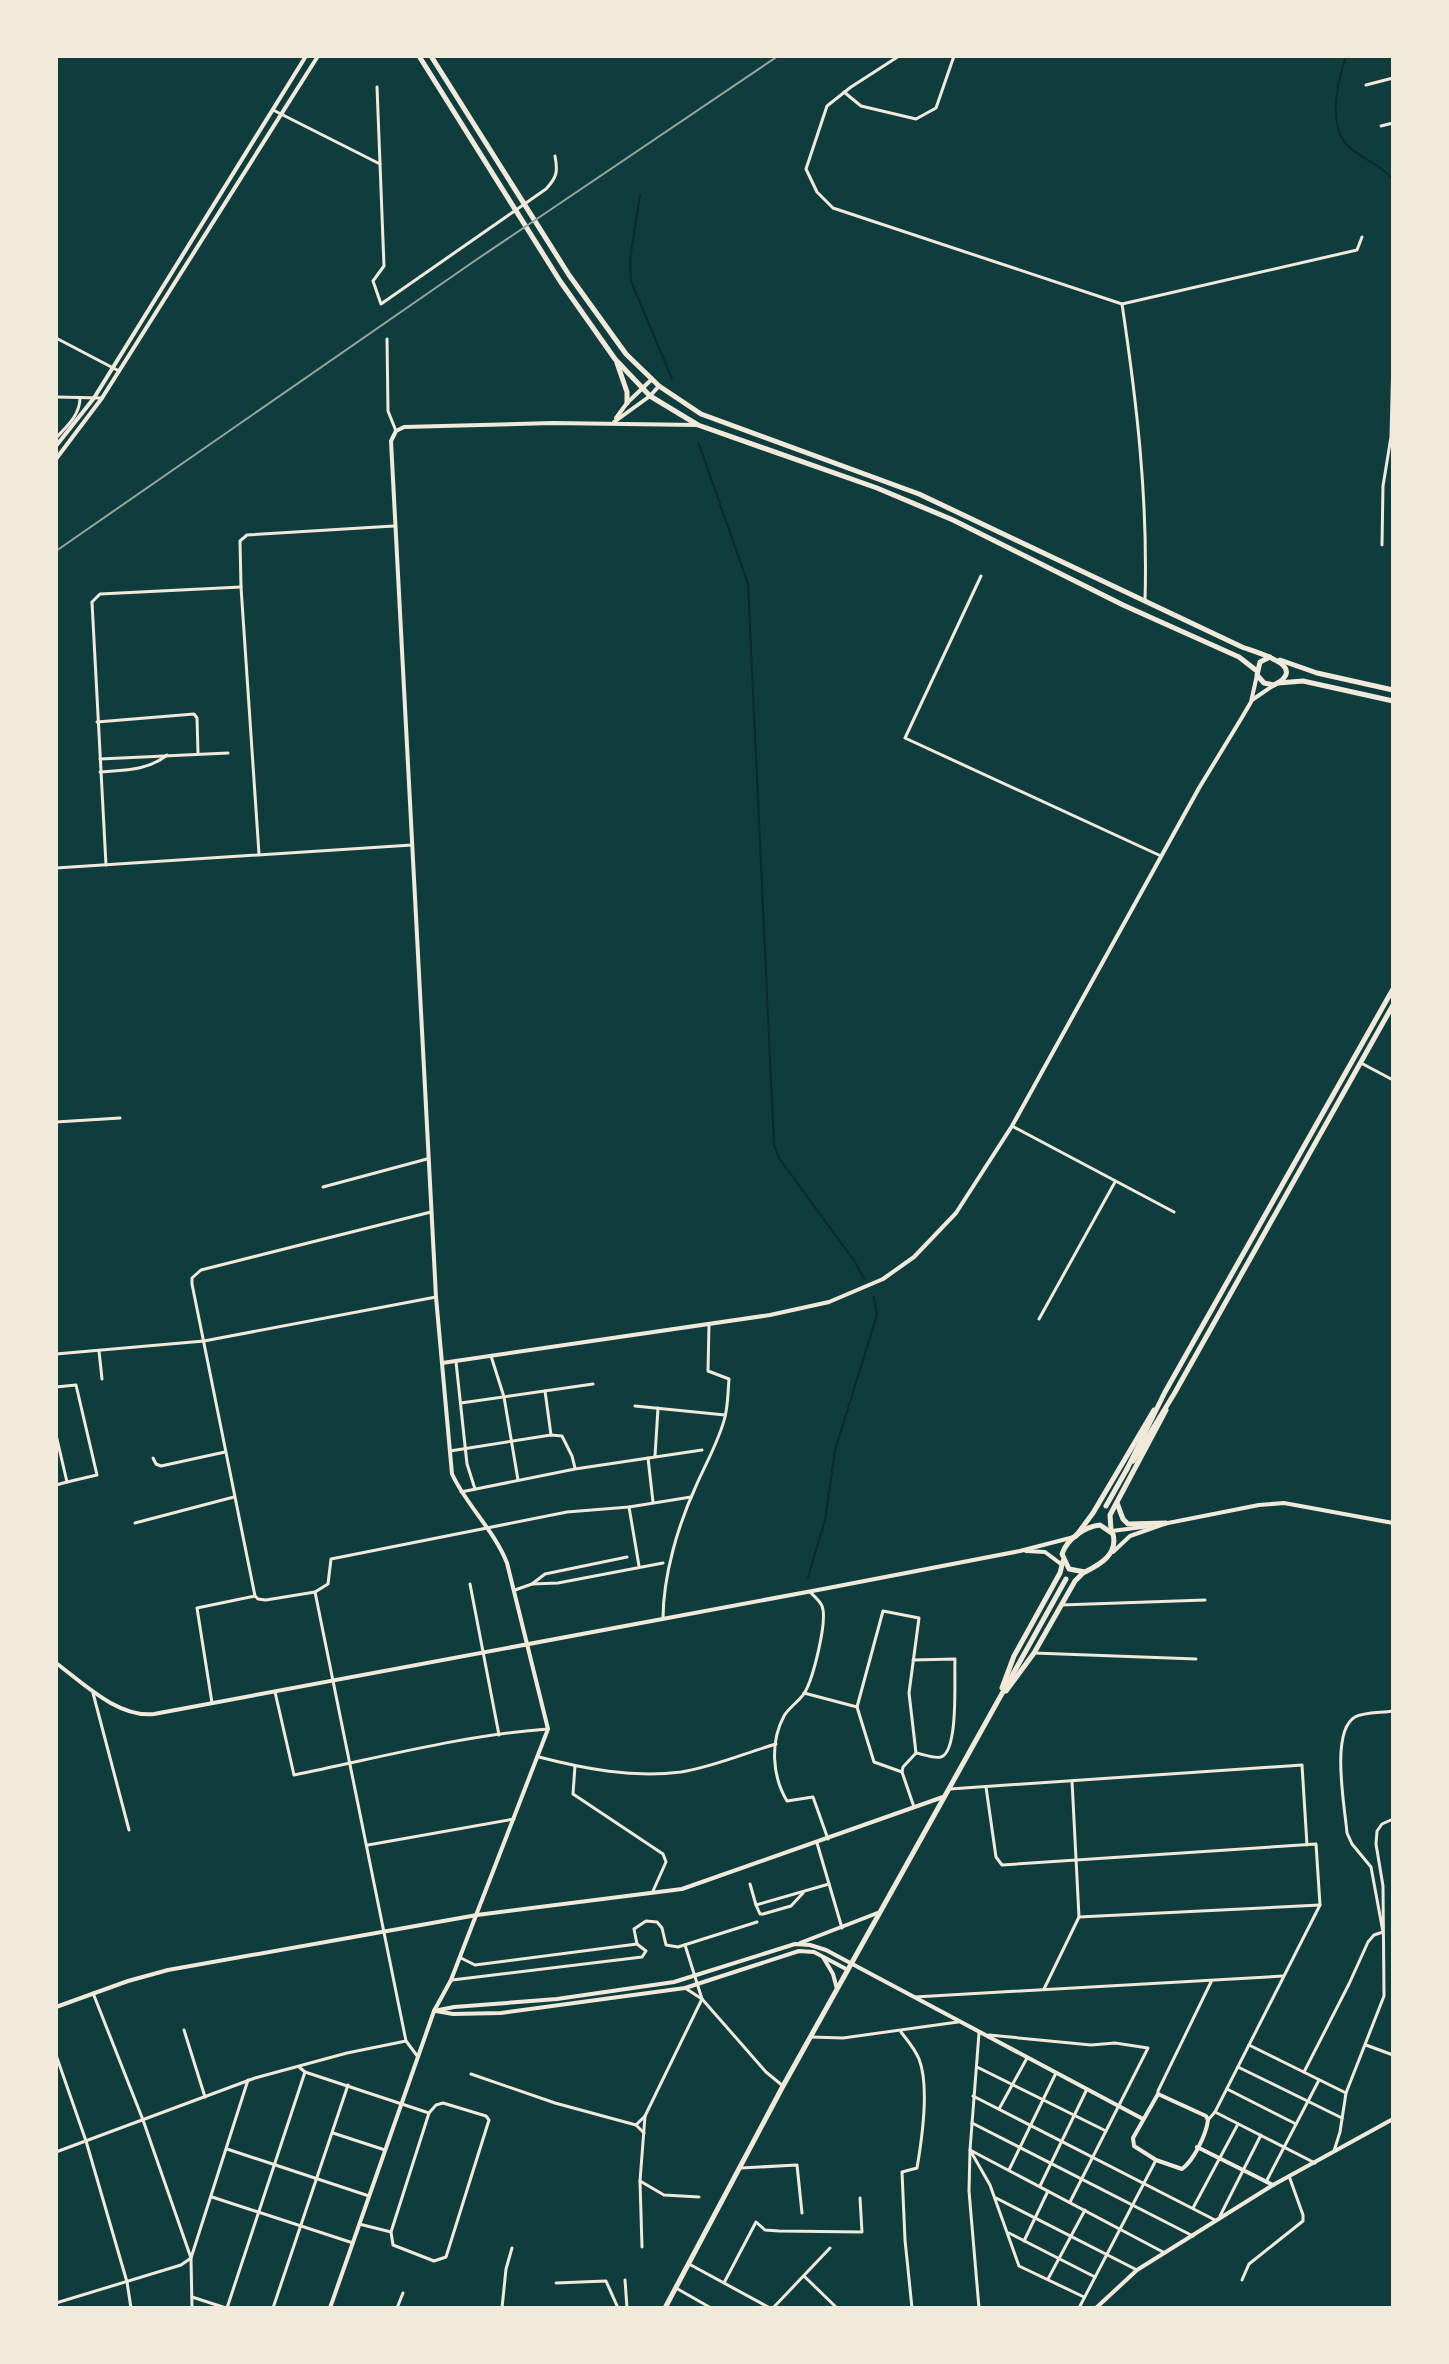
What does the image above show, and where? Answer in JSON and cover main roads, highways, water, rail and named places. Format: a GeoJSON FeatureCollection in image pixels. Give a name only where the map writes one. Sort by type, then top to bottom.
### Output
{"type":"FeatureCollection","features":[{"type":"Feature","properties":{"kind":"main road"},"geometry":{"type":"LineString","coordinates":[[56,446],[94,398],[306,56]]}},
{"type":"Feature","properties":{"kind":"main road"},"geometry":{"type":"LineString","coordinates":[[56,459],[102,398],[318,56]]}},
{"type":"Feature","properties":{"kind":"main road"},"geometry":{"type":"LineString","coordinates":[[419,56],[560,281],[615,359],[650,396],[698,425],[877,488],[953,520],[1123,605],[1239,657],[1264,683],[1303,681],[1393,701]]}},
{"type":"Feature","properties":{"kind":"main road"},"geometry":{"type":"LineString","coordinates":[[431,56],[569,275],[626,354],[651,380],[701,414],[919,494],[1242,647],[1317,673],[1393,690]]}},
{"type":"Feature","properties":{"kind":"main road"},"geometry":{"type":"LineString","coordinates":[[615,359],[625,384],[627,403]]}},
{"type":"Feature","properties":{"kind":"main road"},"geometry":{"type":"LineString","coordinates":[[612,423],[651,380]]}},
{"type":"Feature","properties":{"kind":"main road"},"geometry":{"type":"LineString","coordinates":[[612,423],[659,386]]}},
{"type":"Feature","properties":{"kind":"main road"},"geometry":{"type":"LineString","coordinates":[[330,2308],[434,2011],[451,1980],[548,1729],[515,1590],[501,1546],[461,1492],[452,1474],[436,1297],[390,449],[396,431],[404,427],[612,423],[698,425]]}},
{"type":"Feature","properties":{"kind":"main road"},"geometry":{"type":"LineString","coordinates":[[442,1363],[709,1324],[829,1302],[883,1279],[914,1257],[947,1224],[1012,1126],[1161,856],[1251,702],[1260,662],[1270,657]]}},
{"type":"Feature","properties":{"kind":"main road"},"geometry":{"type":"LineString","coordinates":[[1251,702],[1285,672],[1279,660]]}},
{"type":"Feature","properties":{"kind":"main road"},"geometry":{"type":"LineString","coordinates":[[999,1697],[1014,1656],[1063,1562],[1063,1549],[1093,1513],[1165,1392],[1393,989]]}},
{"type":"Feature","properties":{"kind":"main road"},"geometry":{"type":"LineString","coordinates":[[1111,1554],[1115,1545],[1110,1515],[1174,1394],[1393,1005]]}},
{"type":"Feature","properties":{"kind":"main road"},"geometry":{"type":"LineString","coordinates":[[1127,1469],[1165,1392]]}},
{"type":"Feature","properties":{"kind":"main road"},"geometry":{"type":"LineString","coordinates":[[1106,1506],[1174,1394]]}},
{"type":"Feature","properties":{"kind":"main road"},"geometry":{"type":"LineString","coordinates":[[1117,1502],[1128,1524],[1166,1523]]}},
{"type":"Feature","properties":{"kind":"main road"},"geometry":{"type":"LineString","coordinates":[[56,1663],[116,1705],[143,1715],[1020,1551],[1076,1536],[1094,1525],[1105,1526],[1111,1531],[1284,1503],[1393,1523]]}},
{"type":"Feature","properties":{"kind":"main road"},"geometry":{"type":"LineString","coordinates":[[999,1697],[1013,1685],[1034,1653],[1075,1581],[1130,1536],[1166,1523]]}},
{"type":"Feature","properties":{"kind":"main road"},"geometry":{"type":"LineString","coordinates":[[1020,1551],[1045,1552],[1069,1569],[1085,1572]]}},
{"type":"Feature","properties":{"kind":"main road"},"geometry":{"type":"LineString","coordinates":[[665,2308],[783,2086],[1066,1579]]}},
{"type":"Feature","properties":{"kind":"main road"},"geometry":{"type":"LineString","coordinates":[[56,2007],[168,1970],[477,1915],[682,1889],[945,1796]]}},
{"type":"Feature","properties":{"kind":"main road"},"geometry":{"type":"LineString","coordinates":[[434,2011],[557,1999],[694,1978],[880,1912]]}},
{"type":"Feature","properties":{"kind":"main road"},"geometry":{"type":"LineString","coordinates":[[795,1944],[826,1950],[849,1967]]}},
{"type":"Feature","properties":{"kind":"main road"},"geometry":{"type":"LineString","coordinates":[[434,2011],[445,2014],[501,2013],[685,1988],[799,1951],[822,1955],[912,1997],[1143,2119]]}},
{"type":"Feature","properties":{"kind":"main road"},"geometry":{"type":"LineString","coordinates":[[822,1955],[833,1974],[837,1990]]}},
{"type":"Feature","properties":{"kind":"main road"},"geometry":{"type":"LineString","coordinates":[[1158,2094],[1206,2116],[1208,2120],[1187,2167],[1182,2169],[1156,2160],[1134,2146],[1133,2138],[1143,2119],[1158,2094]]}},
{"type":"Feature","properties":{"kind":"main road"},"geometry":{"type":"LineString","coordinates":[[1096,2308],[1137,2270],[1273,2185],[1393,2119]]}},
{"type":"Feature","properties":{"kind":"main road"},"geometry":{"type":"LineString","coordinates":[[1197,2147],[1273,2185]]}},
{"type":"Feature","properties":{"kind":"waterway"},"geometry":{"type":"LineString","coordinates":[[1346,56],[1336,102],[1338,127],[1353,151],[1393,180]]}},
{"type":"Feature","properties":{"kind":"waterway"},"geometry":{"type":"LineString","coordinates":[[640,195],[630,259],[631,281],[672,379]]}},
{"type":"Feature","properties":{"kind":"waterway"},"geometry":{"type":"LineString","coordinates":[[699,444],[748,584],[774,1145],[779,1158],[855,1262],[864,1279]]}},
{"type":"Feature","properties":{"kind":"waterway"},"geometry":{"type":"LineString","coordinates":[[808,1577],[825,1520],[835,1450],[877,1315],[874,1297]]}},
{"type":"Feature","properties":{"kind":"railway"},"geometry":{"type":"LineString","coordinates":[[56,551],[473,262],[778,56]]}}]}
